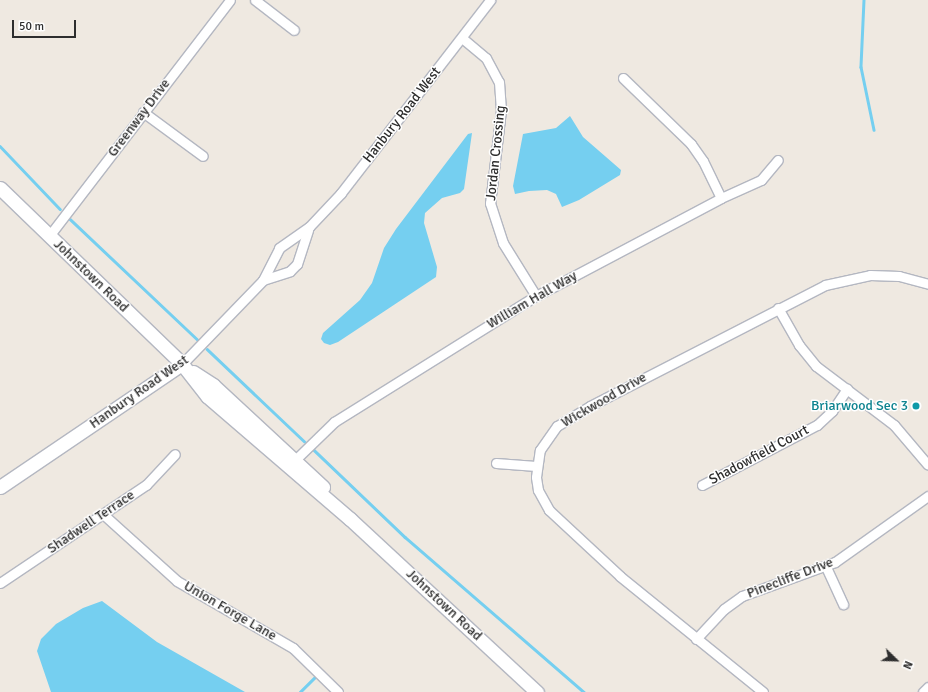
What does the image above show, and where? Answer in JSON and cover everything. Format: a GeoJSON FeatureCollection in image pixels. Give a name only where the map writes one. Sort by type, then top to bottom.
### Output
{"type":"FeatureCollection","features":[{"type":"Feature","properties":{"kind":"main road","name":"Johnstown Road"},"geometry":{"type":"LineString","coordinates":[[0,188],[182,364],[208,396],[350,519],[537,692]]}},
{"type":"Feature","properties":{"kind":"main road","name":"Johnstown Road"},"geometry":{"type":"LineString","coordinates":[[182,364],[213,385],[296,459],[336,500],[350,519]]}},
{"type":"Feature","properties":{"kind":"main road","name":"Hanbury Road West"},"geometry":{"type":"LineString","coordinates":[[0,487],[182,364]]}},
{"type":"Feature","properties":{"kind":"street","name":"Greenway Drive"},"geometry":{"type":"LineString","coordinates":[[49,236],[230,0]]}},
{"type":"Feature","properties":{"kind":"street"},"geometry":{"type":"LineString","coordinates":[[255,0],[294,30]]}},
{"type":"Feature","properties":{"kind":"street","name":"Hanbury Road West"},"geometry":{"type":"LineString","coordinates":[[182,364],[263,280],[279,248],[309,227],[360,169],[490,0]]}},
{"type":"Feature","properties":{"kind":"street","name":"Jordan Crossing"},"geometry":{"type":"LineString","coordinates":[[462,38],[486,58],[499,82],[501,110],[490,203],[503,243],[536,296]]}},
{"type":"Feature","properties":{"kind":"street"},"geometry":{"type":"LineString","coordinates":[[623,78],[690,144],[703,161],[721,198]]}},
{"type":"Feature","properties":{"kind":"street"},"geometry":{"type":"LineString","coordinates":[[143,112],[203,156]]}},
{"type":"Feature","properties":{"kind":"street","name":"William Hall Way"},"geometry":{"type":"LineString","coordinates":[[296,459],[334,422],[536,296],[721,198],[761,180],[778,160]]}},
{"type":"Feature","properties":{"kind":"street","name":"Hanbury Road West"},"geometry":{"type":"LineString","coordinates":[[263,280],[290,271],[297,264],[309,227]]}},
{"type":"Feature","properties":{"kind":"street","name":"Wickwood Drive"},"geometry":{"type":"LineString","coordinates":[[763,692],[620,576],[549,510],[538,490],[536,466],[545,440],[566,420],[654,371],[825,285],[854,276],[892,275],[928,284]]}},
{"type":"Feature","properties":{"kind":"street"},"geometry":{"type":"LineString","coordinates":[[778,308],[799,345],[810,358],[894,425],[928,465]]}},
{"type":"Feature","properties":{"kind":"street","name":"Shadowfield Court"},"geometry":{"type":"LineString","coordinates":[[702,486],[817,425],[832,411],[847,389]]}},
{"type":"Feature","properties":{"kind":"street","name":"Shadwell Terrace"},"geometry":{"type":"LineString","coordinates":[[0,583],[104,515],[152,480],[175,454]]}},
{"type":"Feature","properties":{"kind":"street"},"geometry":{"type":"LineString","coordinates":[[496,463],[536,466]]}},
{"type":"Feature","properties":{"kind":"street","name":"Pinecliffe Drive"},"geometry":{"type":"LineString","coordinates":[[696,639],[724,609],[742,596],[826,567],[928,496]]}},
{"type":"Feature","properties":{"kind":"street","name":"Union Forge Lane"},"geometry":{"type":"LineString","coordinates":[[104,515],[177,581],[293,648],[338,692]]}},
{"type":"Feature","properties":{"kind":"street"},"geometry":{"type":"LineString","coordinates":[[826,567],[843,604]]}},
{"type":"Feature","properties":{"kind":"street"},"geometry":{"type":"LineString","coordinates":[[923,692],[928,687]]}},
{"type":"Feature","properties":{"kind":"water"},"geometry":{"type":"Polygon","coordinates":[[[570,116],[583,137],[621,170],[620,175],[579,200],[562,207],[556,194],[547,190],[529,191],[515,194],[513,186],[523,134],[556,128],[570,116]]]}},
{"type":"Feature","properties":{"kind":"water"},"geometry":{"type":"Polygon","coordinates":[[[472,133],[464,189],[460,193],[442,198],[425,213],[424,223],[437,267],[436,277],[338,342],[330,345],[324,343],[321,339],[323,333],[360,300],[372,283],[384,248],[396,229],[468,134],[472,133]]]}},
{"type":"Feature","properties":{"kind":"water"},"geometry":{"type":"Polygon","coordinates":[[[102,601],[157,642],[245,692],[51,692],[37,651],[41,639],[56,624],[83,608],[102,601]]]}},
{"type":"Feature","properties":{"kind":"waterway"},"geometry":{"type":"LineString","coordinates":[[864,0],[861,67],[874,130]]}},
{"type":"Feature","properties":{"kind":"waterway"},"geometry":{"type":"LineString","coordinates":[[0,146],[60,209]]}},
{"type":"Feature","properties":{"kind":"waterway"},"geometry":{"type":"LineString","coordinates":[[70,219],[197,339]]}},
{"type":"Feature","properties":{"kind":"waterway"},"geometry":{"type":"LineString","coordinates":[[207,349],[304,441]]}},
{"type":"Feature","properties":{"kind":"waterway"},"geometry":{"type":"LineString","coordinates":[[314,450],[405,537],[584,692]]}},
{"type":"Feature","properties":{"kind":"waterway"},"geometry":{"type":"LineString","coordinates":[[300,692],[317,675]]}},
{"type":"Feature","properties":{"kind":"place","name":"Briarwood Sec 3"},"geometry":{"type":"Point","coordinates":[916,406]}}]}
